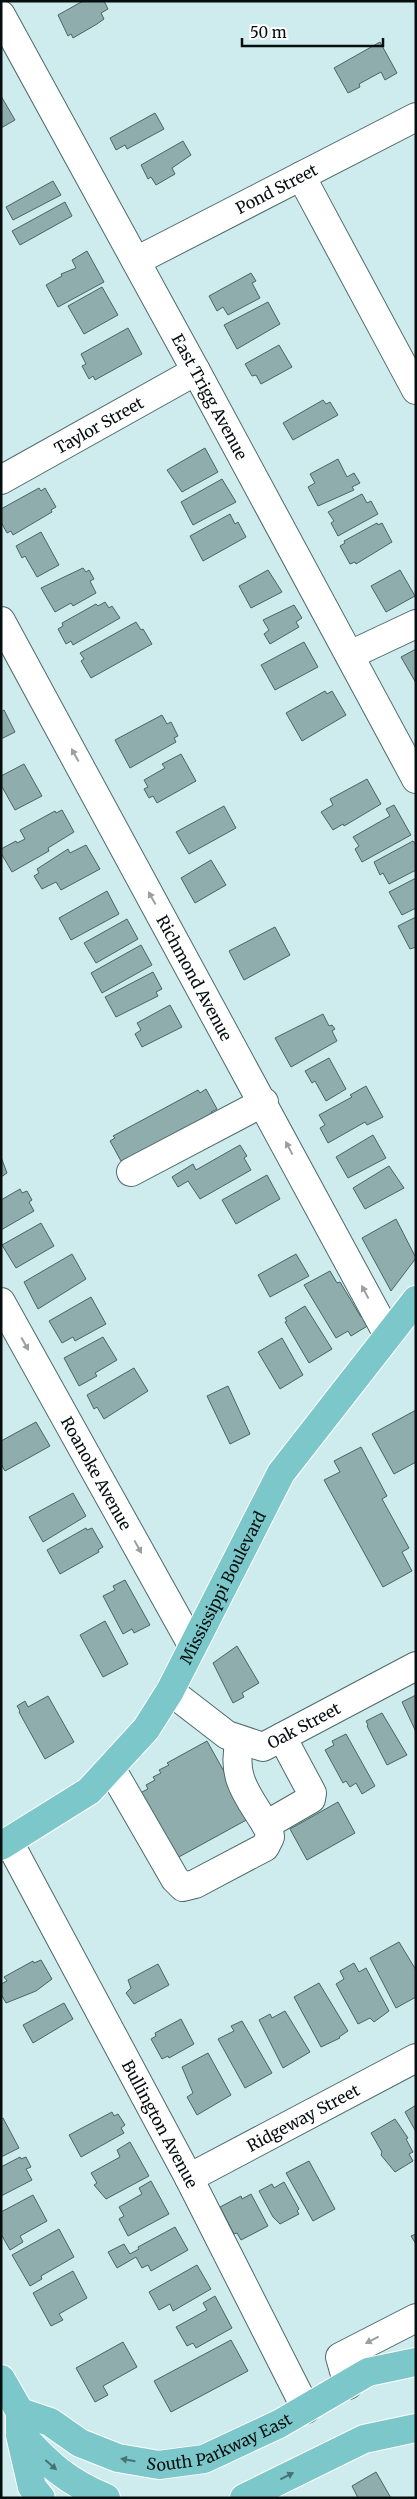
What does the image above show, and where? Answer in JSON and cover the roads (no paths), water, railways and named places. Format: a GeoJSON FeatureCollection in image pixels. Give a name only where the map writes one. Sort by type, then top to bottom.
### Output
{"type":"FeatureCollection","features":[{"type":"Feature","properties":{"kind":"main road","name":"Mississippi Boulevard"},"geometry":{"type":"LineString","coordinates":[[5,1844],[89,1791],[146,1729],[170,1691],[281,1473],[416,1300]]}},
{"type":"Feature","properties":{"kind":"main road","name":"South Parkway East"},"geometry":{"type":"LineString","coordinates":[[20,2422],[50,2422],[80,2443],[108,2454],[159,2465],[204,2459],[279,2424],[368,2372],[416,2362]]}},
{"type":"Feature","properties":{"kind":"main road"},"geometry":{"type":"LineString","coordinates":[[1,2379],[20,2422],[51,2467],[81,2488],[106,2498]]}},
{"type":"Feature","properties":{"kind":"main road"},"geometry":{"type":"LineString","coordinates":[[20,2422],[32,2487],[41,2498]]}},
{"type":"Feature","properties":{"kind":"main road"},"geometry":{"type":"LineString","coordinates":[[244,2498],[364,2439],[416,2428]]}},
{"type":"Feature","properties":{"kind":"street","name":"East Trigg Avenue"},"geometry":{"type":"LineString","coordinates":[[1,15],[416,779]]}},
{"type":"Feature","properties":{"kind":"street","name":"Pond Street"},"geometry":{"type":"LineString","coordinates":[[136,261],[416,117]]}},
{"type":"Feature","properties":{"kind":"street"},"geometry":{"type":"LineString","coordinates":[[301,176],[416,390]]}},
{"type":"Feature","properties":{"kind":"street","name":"Taylor Street"},"geometry":{"type":"LineString","coordinates":[[1,480],[196,371]]}},
{"type":"Feature","properties":{"kind":"street","name":"Richmond Avenue"},"geometry":{"type":"LineString","coordinates":[[1,621],[264,1102],[388,1335]]}},
{"type":"Feature","properties":{"kind":"street"},"geometry":{"type":"LineString","coordinates":[[350,656],[416,624]]}},
{"type":"Feature","properties":{"kind":"street"},"geometry":{"type":"LineString","coordinates":[[131,1172],[264,1102]]}},
{"type":"Feature","properties":{"kind":"street","name":"Roanoke Avenue"},"geometry":{"type":"LineString","coordinates":[[1,1302],[192,1645]]}},
{"type":"Feature","properties":{"kind":"street","name":"Oak Street"},"geometry":{"type":"LineString","coordinates":[[170,1691],[227,1735],[263,1747],[416,1666]]}},
{"type":"Feature","properties":{"kind":"street"},"geometry":{"type":"LineString","coordinates":[[266,1825],[311,1799],[312,1793],[282,1737]]}},
{"type":"Feature","properties":{"kind":"street"},"geometry":{"type":"LineString","coordinates":[[111,1768],[175,1879],[183,1887],[195,1884],[265,1847],[270,1838],[266,1825],[238,1776],[237,1754],[240,1740]]}},
{"type":"Feature","properties":{"kind":"street","name":"Bullington Avenue"},"geometry":{"type":"LineString","coordinates":[[5,1844],[189,2178],[306,2409]]}},
{"type":"Feature","properties":{"kind":"street","name":"Ridgeway Street"},"geometry":{"type":"LineString","coordinates":[[189,2178],[416,2058]]}},
{"type":"Feature","properties":{"kind":"street"},"geometry":{"type":"LineString","coordinates":[[348,2385],[340,2357],[416,2318]]}}]}
